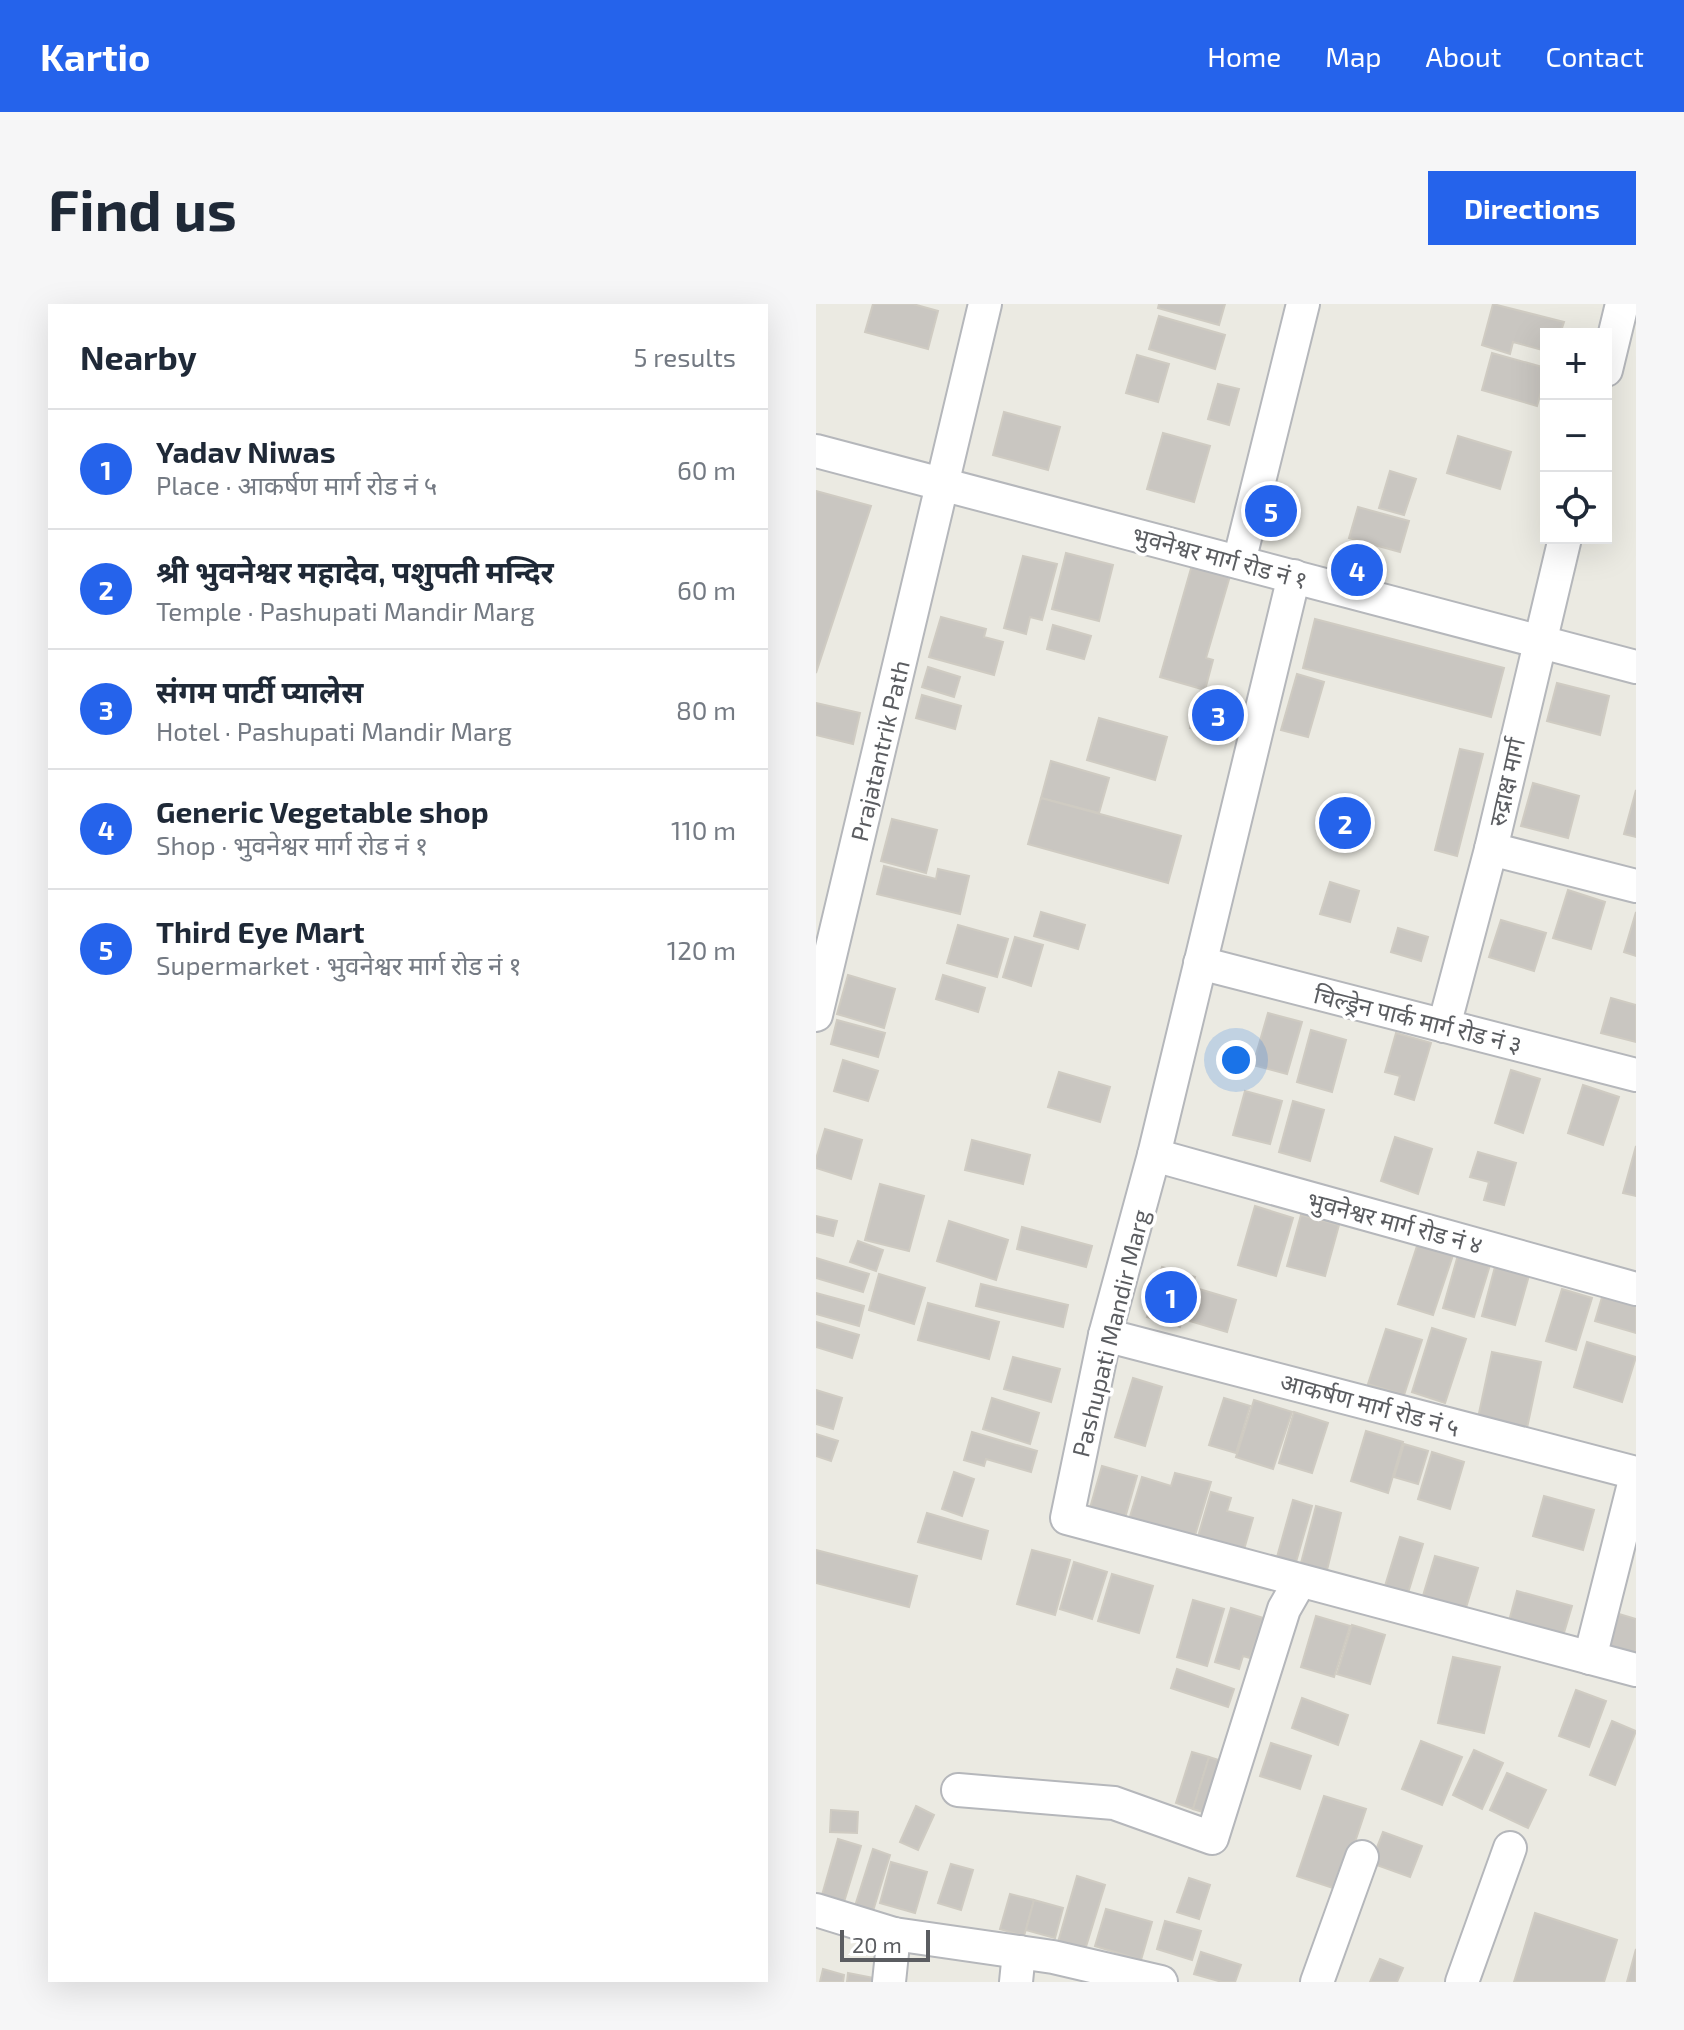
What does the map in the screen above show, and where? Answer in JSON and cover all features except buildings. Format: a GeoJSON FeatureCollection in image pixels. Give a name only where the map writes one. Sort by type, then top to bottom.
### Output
{"type":"FeatureCollection","features":[{"type":"Feature","properties":{"kind":"street","name":"Prajatantrik Path"},"geometry":{"type":"LineString","coordinates":[[816,1015],[985,304]]}},
{"type":"Feature","properties":{"kind":"street"},"geometry":{"type":"LineString","coordinates":[[1239,562],[1303,304]]}},
{"type":"Feature","properties":{"kind":"street"},"geometry":{"type":"LineString","coordinates":[[1612,345],[1622,304]]}},
{"type":"Feature","properties":{"kind":"street","name":"भुवनेश्वर मार्ग रोड नं १"},"geometry":{"type":"LineString","coordinates":[[816,451],[1636,667]]}},
{"type":"Feature","properties":{"kind":"street","name":"रुद्राक्ष मार्ग"},"geometry":{"type":"LineString","coordinates":[[1444,1026],[1491,849],[1563,544]]}},
{"type":"Feature","properties":{"kind":"street","name":"Pashupati Mandir Marg"},"geometry":{"type":"LineString","coordinates":[[1294,576],[1154,1155],[1105,1335],[1067,1518],[1636,1670]]}},
{"type":"Feature","properties":{"kind":"street"},"geometry":{"type":"LineString","coordinates":[[1491,849],[1636,886]]}},
{"type":"Feature","properties":{"kind":"street","name":"चिल्ड्रेन पार्क मार्ग रोड नं ३"},"geometry":{"type":"LineString","coordinates":[[1200,963],[1636,1075]]}},
{"type":"Feature","properties":{"kind":"street","name":"भुवनेश्वर मार्ग रोड नं ४"},"geometry":{"type":"LineString","coordinates":[[1154,1155],[1636,1289]]}},
{"type":"Feature","properties":{"kind":"street","name":"आकर्षण मार्ग रोड नं ५"},"geometry":{"type":"LineString","coordinates":[[1105,1335],[1636,1474]]}},
{"type":"Feature","properties":{"kind":"street"},"geometry":{"type":"LineString","coordinates":[[1590,1658],[1636,1474]]}},
{"type":"Feature","properties":{"kind":"street"},"geometry":{"type":"LineString","coordinates":[[958,1790],[1114,1803],[1212,1838],[1284,1609],[1300,1581]]}},
{"type":"Feature","properties":{"kind":"street"},"geometry":{"type":"LineString","coordinates":[[1462,1982],[1510,1848]]}},
{"type":"Feature","properties":{"kind":"street"},"geometry":{"type":"LineString","coordinates":[[1317,1982],[1362,1857]]}},
{"type":"Feature","properties":{"kind":"street"},"geometry":{"type":"LineString","coordinates":[[816,1910],[1018,1967],[1053,1957],[1156,1981]]}},
{"type":"Feature","properties":{"kind":"street"},"geometry":{"type":"LineString","coordinates":[[889,1982],[894,1934]]}},
{"type":"Feature","properties":{"kind":"place","name":"Third Eye Mart"},"geometry":{"type":"Point","coordinates":[1271,511]}},
{"type":"Feature","properties":{"kind":"place","name":"Generic Vegetable shop"},"geometry":{"type":"Point","coordinates":[1357,570]}},
{"type":"Feature","properties":{"kind":"place","name":"संगम पार्टी प्यालेस"},"geometry":{"type":"Point","coordinates":[1218,715]}},
{"type":"Feature","properties":{"kind":"place","name":"श्री भुवनेश्वर महादेव, पशुपती मन्दिर"},"geometry":{"type":"Point","coordinates":[1345,823]}},
{"type":"Feature","properties":{"kind":"place","name":"Yadav Niwas"},"geometry":{"type":"Point","coordinates":[1171,1297]}}]}
